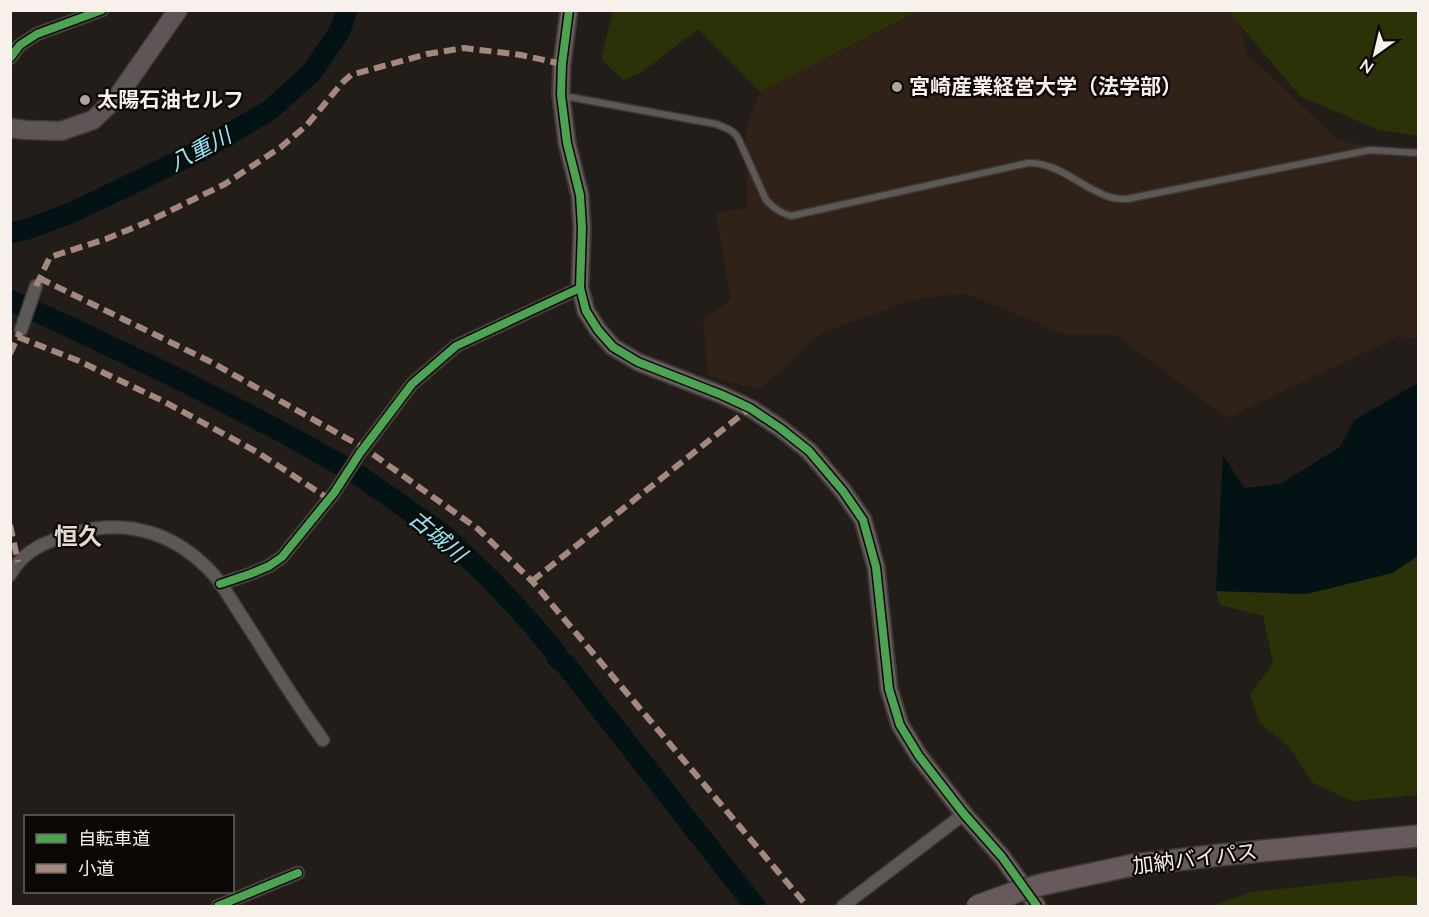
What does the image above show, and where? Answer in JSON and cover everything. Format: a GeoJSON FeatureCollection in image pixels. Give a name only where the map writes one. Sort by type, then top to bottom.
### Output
{"type":"FeatureCollection","features":[{"type":"Feature","properties":{"kind":"highway","name":"加納バイパス"},"geometry":{"type":"LineString","coordinates":[[1014,906],[1133,865],[1419,836]]}},
{"type":"Feature","properties":{"kind":"highway","name":"加納バイパス"},"geometry":{"type":"LineString","coordinates":[[977,906],[1019,891],[1044,896],[1144,877],[1220,867],[1419,848]]}},
{"type":"Feature","properties":{"kind":"main road"},"geometry":{"type":"LineString","coordinates":[[10,128],[61,131],[93,120],[118,96],[178,10]]}},
{"type":"Feature","properties":{"kind":"street"},"geometry":{"type":"LineString","coordinates":[[10,58],[20,45],[37,34],[102,10]]}},
{"type":"Feature","properties":{"kind":"street"},"geometry":{"type":"LineString","coordinates":[[569,10],[562,64],[561,95],[567,143],[580,195],[582,228],[580,288],[586,311],[598,330],[613,347],[638,362],[750,408],[780,428],[809,451],[843,491],[863,520],[876,567],[889,689],[900,725],[919,756],[964,814],[1002,857],[1044,896]]}},
{"type":"Feature","properties":{"kind":"street"},"geometry":{"type":"LineString","coordinates":[[17,334],[36,286]]}},
{"type":"Feature","properties":{"kind":"street"},"geometry":{"type":"LineString","coordinates":[[220,584],[269,566],[282,557],[334,493],[360,453],[412,384],[456,346],[580,288]]}},
{"type":"Feature","properties":{"kind":"street"},"geometry":{"type":"LineString","coordinates":[[10,575],[21,559],[37,547],[86,530],[120,528],[149,531],[170,539],[201,561],[216,577],[322,740]]}},
{"type":"Feature","properties":{"kind":"street"},"geometry":{"type":"LineString","coordinates":[[843,906],[964,814]]}},
{"type":"Feature","properties":{"kind":"street"},"geometry":{"type":"LineString","coordinates":[[218,906],[298,873]]}},
{"type":"Feature","properties":{"kind":"lane"},"geometry":{"type":"LineString","coordinates":[[561,95],[716,124],[728,129],[735,133],[739,140],[766,200],[781,213],[791,216],[1028,163],[1044,164],[1102,194],[1114,199],[1127,199],[1370,150],[1419,153]]}},
{"type":"Feature","properties":{"kind":"shaded area"},"geometry":{"type":"Polygon","coordinates":[[[915,11],[1236,11],[1247,54],[1336,138],[1418,159],[1418,340],[1399,336],[1227,418],[1116,335],[1064,334],[964,293],[911,300],[819,334],[760,390],[708,375],[703,321],[731,299],[716,213],[747,208],[746,127],[760,92],[915,14],[915,11]]]}},
{"type":"Feature","properties":{"kind":"shaded area"},"geometry":{"type":"Polygon","coordinates":[[[1418,383],[1418,556],[1392,573],[1306,594],[1216,591],[1223,455],[1244,488],[1280,484],[1340,447],[1354,420],[1418,383]]]}},
{"type":"Feature","properties":{"kind":"green space"},"geometry":{"type":"Polygon","coordinates":[[[613,11],[915,11],[760,92],[698,29],[641,73],[623,80],[601,59],[613,11]]]}},
{"type":"Feature","properties":{"kind":"green space"},"geometry":{"type":"Polygon","coordinates":[[[1228,11],[1414,11],[1418,14],[1418,136],[1379,130],[1300,96],[1228,11]]]}},
{"type":"Feature","properties":{"kind":"green space"},"geometry":{"type":"Polygon","coordinates":[[[1418,556],[1418,795],[1352,801],[1313,783],[1290,748],[1260,723],[1250,695],[1273,663],[1263,616],[1220,605],[1216,591],[1306,594],[1392,573],[1418,556]]]}},
{"type":"Feature","properties":{"kind":"green space"},"geometry":{"type":"Polygon","coordinates":[[[1398,876],[1418,877],[1418,906],[1213,906],[1251,892],[1398,876]]]}},
{"type":"Feature","properties":{"kind":"waterway","name":"八重川"},"geometry":{"type":"LineString","coordinates":[[10,233],[28,229],[73,212],[202,150],[270,110],[311,73],[340,31],[347,10]]}},
{"type":"Feature","properties":{"kind":"waterway","name":"古城川"},"geometry":{"type":"LineString","coordinates":[[10,300],[185,382],[282,432],[360,476],[444,535],[494,583],[532,624],[755,906]]}},
{"type":"Feature","properties":{"kind":"marked path"},"geometry":{"type":"LineString","coordinates":[[36,286],[50,257],[106,239],[145,223],[225,184],[281,147],[307,125],[351,75],[427,54],[464,48],[521,55],[562,64]]}},
{"type":"Feature","properties":{"kind":"marked path"},"geometry":{"type":"LineString","coordinates":[[39,278],[211,362],[364,448],[478,529],[532,581],[807,906]]}},
{"type":"Feature","properties":{"kind":"marked path"},"geometry":{"type":"LineString","coordinates":[[10,354],[20,332]]}},
{"type":"Feature","properties":{"kind":"marked path"},"geometry":{"type":"LineString","coordinates":[[18,337],[79,361],[163,401],[257,452],[329,499]]}},
{"type":"Feature","properties":{"kind":"marked path"},"geometry":{"type":"LineString","coordinates":[[532,581],[750,408]]}},
{"type":"Feature","properties":{"kind":"marked path"},"geometry":{"type":"LineString","coordinates":[[10,525],[18,562]]}},
{"type":"Feature","properties":{"kind":"cycle path"},"geometry":{"type":"LineString","coordinates":[[10,58],[20,45],[37,34],[102,10]]}},
{"type":"Feature","properties":{"kind":"cycle path"},"geometry":{"type":"LineString","coordinates":[[569,10],[562,64],[561,95],[567,143],[580,195],[582,228],[580,288],[586,311],[598,330],[613,347],[638,362],[750,408],[780,428],[809,451],[843,491],[863,520],[876,567],[889,689],[900,725],[919,756],[964,814],[1002,857],[1037,906]]}},
{"type":"Feature","properties":{"kind":"cycle path"},"geometry":{"type":"LineString","coordinates":[[220,584],[269,566],[282,557],[334,493],[360,453],[412,384],[456,346],[580,288]]}},
{"type":"Feature","properties":{"kind":"cycle path"},"geometry":{"type":"LineString","coordinates":[[218,906],[298,873]]}},
{"type":"Feature","properties":{"kind":"place","name":"宮崎産業経営大学（法学部）"},"geometry":{"type":"Point","coordinates":[897,87]}},
{"type":"Feature","properties":{"kind":"place","name":"太陽石油セルフ"},"geometry":{"type":"Point","coordinates":[85,100]}},
{"type":"Feature","properties":{"kind":"district","name":"恒久"},"geometry":{"type":"Point","coordinates":[78,537]}}]}
